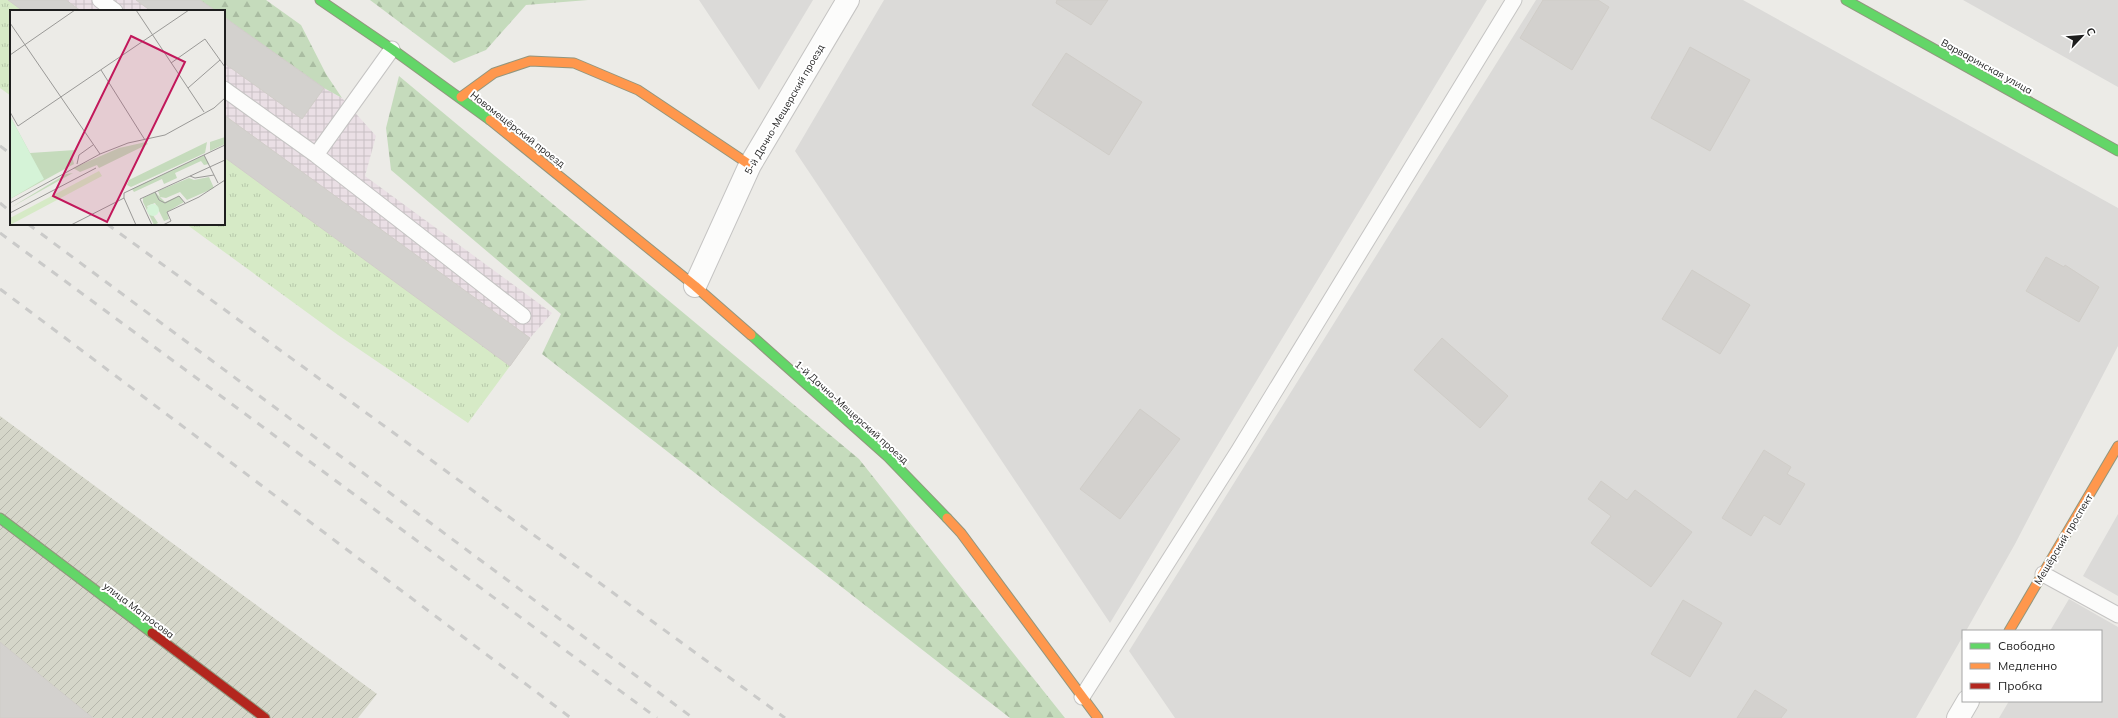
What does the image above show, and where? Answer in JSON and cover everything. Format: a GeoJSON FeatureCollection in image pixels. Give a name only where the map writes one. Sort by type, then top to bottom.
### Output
{"type":"FeatureCollection","features":[{"type":"Feature","properties":{"kind":"street","name":"Новомещёрский проезд"},"geometry":{"type":"LineString","coordinates":[[320,0],[461,97],[695,286]]}},
{"type":"Feature","properties":{"kind":"street","name":"5-й Дачно-Мещерский проезд"},"geometry":{"type":"LineString","coordinates":[[695,286],[750,165],[848,0]]}},
{"type":"Feature","properties":{"kind":"street","name":"Варваринская улица"},"geometry":{"type":"LineString","coordinates":[[1846,0],[2118,151]]}},
{"type":"Feature","properties":{"kind":"street"},"geometry":{"type":"LineString","coordinates":[[461,97],[494,73],[530,61],[574,63],[638,90],[750,165]]}},
{"type":"Feature","properties":{"kind":"street","name":"1-й Дачно-Мещерский проезд"},"geometry":{"type":"LineString","coordinates":[[695,286],[888,457],[961,533],[1098,718]]}},
{"type":"Feature","properties":{"kind":"street","name":"Мещёрский проспект"},"geometry":{"type":"LineString","coordinates":[[2010,630],[2118,446]]}},
{"type":"Feature","properties":{"kind":"street","name":"улица Матросова"},"geometry":{"type":"LineString","coordinates":[[0,518],[265,718]]}},
{"type":"Feature","properties":{"kind":"street"},"geometry":{"type":"LineString","coordinates":[[1958,718],[1967,702]]}},
{"type":"Feature","properties":{"kind":"lane"},"geometry":{"type":"LineString","coordinates":[[100,0],[114,10]]}},
{"type":"Feature","properties":{"kind":"lane"},"geometry":{"type":"LineString","coordinates":[[1082,697],[1239,450],[1514,0]]}},
{"type":"Feature","properties":{"kind":"lane"},"geometry":{"type":"LineString","coordinates":[[316,156],[392,49]]}},
{"type":"Feature","properties":{"kind":"lane"},"geometry":{"type":"LineString","coordinates":[[225,90],[316,156],[523,316]]}},
{"type":"Feature","properties":{"kind":"lane"},"geometry":{"type":"LineString","coordinates":[[2043,574],[2118,615]]}},
{"type":"Feature","properties":{"kind":"shaded area"},"geometry":{"type":"Polygon","coordinates":[[[8,0],[200,0],[215,10],[22,10],[8,0]]]}},
{"type":"Feature","properties":{"kind":"shaded area"},"geometry":{"type":"Polygon","coordinates":[[[699,0],[813,0],[759,90],[699,0]]]}},
{"type":"Feature","properties":{"kind":"shaded area"},"geometry":{"type":"Polygon","coordinates":[[[884,0],[1487,0],[1110,623],[795,151],[884,0]]]}},
{"type":"Feature","properties":{"kind":"shaded area"},"geometry":{"type":"Polygon","coordinates":[[[1536,0],[1743,0],[2118,208],[2118,346],[2015,544],[1967,630],[1962,630],[1962,638],[1916,718],[1175,718],[1129,651],[1536,0]]]}},
{"type":"Feature","properties":{"kind":"shaded area"},"geometry":{"type":"Polygon","coordinates":[[[1963,0],[2118,0],[2118,87],[1963,0]]]}},
{"type":"Feature","properties":{"kind":"shaded area"},"geometry":{"type":"Polygon","coordinates":[[[225,18],[324,88],[342,98],[376,136],[365,176],[552,313],[530,338],[510,366],[225,158],[225,18]]]}},
{"type":"Feature","properties":{"kind":"shaded area"},"geometry":{"type":"Polygon","coordinates":[[[0,416],[377,694],[358,718],[0,718],[0,416]]]}},
{"type":"Feature","properties":{"kind":"shaded area"},"geometry":{"type":"Polygon","coordinates":[[[2118,514],[2118,596],[2083,576],[2118,514]]]}},
{"type":"Feature","properties":{"kind":"shaded area"},"geometry":{"type":"Polygon","coordinates":[[[2069,599],[2118,627],[2118,718],[1999,718],[2008,702],[2102,702],[2102,630],[2051,630],[2069,599]]]}},
{"type":"Feature","properties":{"kind":"green space"},"geometry":{"type":"Polygon","coordinates":[[[0,0],[8,0],[22,10],[10,10],[10,95],[0,88],[0,0]]]}},
{"type":"Feature","properties":{"kind":"green space"},"geometry":{"type":"Polygon","coordinates":[[[200,0],[266,0],[301,25],[326,74],[342,98],[324,88],[225,18],[225,10],[215,10],[200,0]]]}},
{"type":"Feature","properties":{"kind":"green space"},"geometry":{"type":"Polygon","coordinates":[[[370,0],[588,0],[526,5],[486,50],[454,63],[370,0]]]}},
{"type":"Feature","properties":{"kind":"green space"},"geometry":{"type":"Polygon","coordinates":[[[399,76],[859,459],[1065,718],[1010,718],[542,354],[561,314],[391,170],[386,128],[399,76]]]}},
{"type":"Feature","properties":{"kind":"green space"},"geometry":{"type":"Polygon","coordinates":[[[225,158],[510,366],[468,423],[338,335],[187,225],[225,225],[225,158]]]}},
{"type":"Feature","properties":{"kind":"building"},"geometry":{"type":"Polygon","coordinates":[[[8,0],[66,0],[80,10],[22,10],[8,0]]]}},
{"type":"Feature","properties":{"kind":"building"},"geometry":{"type":"Polygon","coordinates":[[[136,0],[200,0],[215,10],[150,10],[136,0]]]}},
{"type":"Feature","properties":{"kind":"building"},"geometry":{"type":"Polygon","coordinates":[[[1057,0],[1108,0],[1091,25],[1056,3],[1057,0]]]}},
{"type":"Feature","properties":{"kind":"building"},"geometry":{"type":"Polygon","coordinates":[[[1543,0],[1598,0],[1609,7],[1572,70],[1520,38],[1543,0]]]}},
{"type":"Feature","properties":{"kind":"building"},"geometry":{"type":"Polygon","coordinates":[[[225,18],[324,88],[302,119],[225,64],[225,18]]]}},
{"type":"Feature","properties":{"kind":"building"},"geometry":{"type":"Polygon","coordinates":[[[1690,47],[1750,80],[1710,151],[1651,118],[1690,47]]]}},
{"type":"Feature","properties":{"kind":"building"},"geometry":{"type":"Polygon","coordinates":[[[1066,53],[1142,102],[1109,155],[1032,105],[1066,53]]]}},
{"type":"Feature","properties":{"kind":"building"},"geometry":{"type":"Polygon","coordinates":[[[225,116],[530,338],[510,366],[225,158],[225,116]]]}},
{"type":"Feature","properties":{"kind":"building"},"geometry":{"type":"Polygon","coordinates":[[[2046,257],[2064,267],[2065,265],[2099,287],[2079,322],[2026,291],[2046,257]]]}},
{"type":"Feature","properties":{"kind":"building"},"geometry":{"type":"Polygon","coordinates":[[[1692,270],[1750,305],[1720,354],[1662,319],[1692,270]]]}},
{"type":"Feature","properties":{"kind":"building"},"geometry":{"type":"Polygon","coordinates":[[[1442,338],[1508,396],[1480,428],[1414,370],[1442,338]]]}},
{"type":"Feature","properties":{"kind":"building"},"geometry":{"type":"Polygon","coordinates":[[[1140,409],[1180,439],[1120,519],[1080,489],[1140,409]]]}},
{"type":"Feature","properties":{"kind":"building"},"geometry":{"type":"Polygon","coordinates":[[[1764,450],[1791,467],[1787,474],[1805,484],[1780,525],[1764,515],[1751,536],[1722,518],[1764,450]]]}},
{"type":"Feature","properties":{"kind":"building"},"geometry":{"type":"Polygon","coordinates":[[[1601,481],[1627,500],[1635,490],[1692,532],[1651,587],[1591,543],[1611,516],[1588,499],[1601,481]]]}},
{"type":"Feature","properties":{"kind":"building"},"geometry":{"type":"Polygon","coordinates":[[[1683,600],[1722,623],[1690,677],[1651,654],[1683,600]]]}},
{"type":"Feature","properties":{"kind":"building"},"geometry":{"type":"Polygon","coordinates":[[[0,642],[93,718],[0,718],[0,642]]]}},
{"type":"Feature","properties":{"kind":"building"},"geometry":{"type":"Polygon","coordinates":[[[1755,690],[1787,710],[1781,718],[1737,718],[1755,690]]]}},
{"type":"Feature","properties":{"kind":"railway"},"geometry":{"type":"LineString","coordinates":[[0,146],[10,153]]}},
{"type":"Feature","properties":{"kind":"railway"},"geometry":{"type":"LineString","coordinates":[[0,203],[10,211]]}},
{"type":"Feature","properties":{"kind":"railway"},"geometry":{"type":"LineString","coordinates":[[29,225],[693,718]]}},
{"type":"Feature","properties":{"kind":"railway"},"geometry":{"type":"LineString","coordinates":[[108,225],[785,718]]}},
{"type":"Feature","properties":{"kind":"railway"},"geometry":{"type":"LineString","coordinates":[[0,233],[657,718]]}},
{"type":"Feature","properties":{"kind":"railway"},"geometry":{"type":"LineString","coordinates":[[0,289],[571,718]]}},
{"type":"Feature","properties":{"kind":"traffic: fast"},"geometry":{"type":"LineString","coordinates":[[320,0],[392,49],[490,120]]}},
{"type":"Feature","properties":{"kind":"traffic: fast"},"geometry":{"type":"LineString","coordinates":[[1846,0],[2118,151]]}},
{"type":"Feature","properties":{"kind":"traffic: fast"},"geometry":{"type":"LineString","coordinates":[[751,335],[888,457],[947,518]]}},
{"type":"Feature","properties":{"kind":"traffic: fast"},"geometry":{"type":"LineString","coordinates":[[0,518],[152,633]]}},
{"type":"Feature","properties":{"kind":"traffic: slow"},"geometry":{"type":"LineString","coordinates":[[461,97],[494,73],[530,61],[574,63],[638,90],[750,165]]}},
{"type":"Feature","properties":{"kind":"traffic: slow"},"geometry":{"type":"LineString","coordinates":[[490,120],[695,286],[751,335]]}},
{"type":"Feature","properties":{"kind":"traffic: slow"},"geometry":{"type":"LineString","coordinates":[[2010,630],[2118,446]]}},
{"type":"Feature","properties":{"kind":"traffic: slow"},"geometry":{"type":"LineString","coordinates":[[947,518],[961,533],[1098,718]]}},
{"type":"Feature","properties":{"kind":"traffic: jam"},"geometry":{"type":"LineString","coordinates":[[152,633],[265,718]]}}]}
